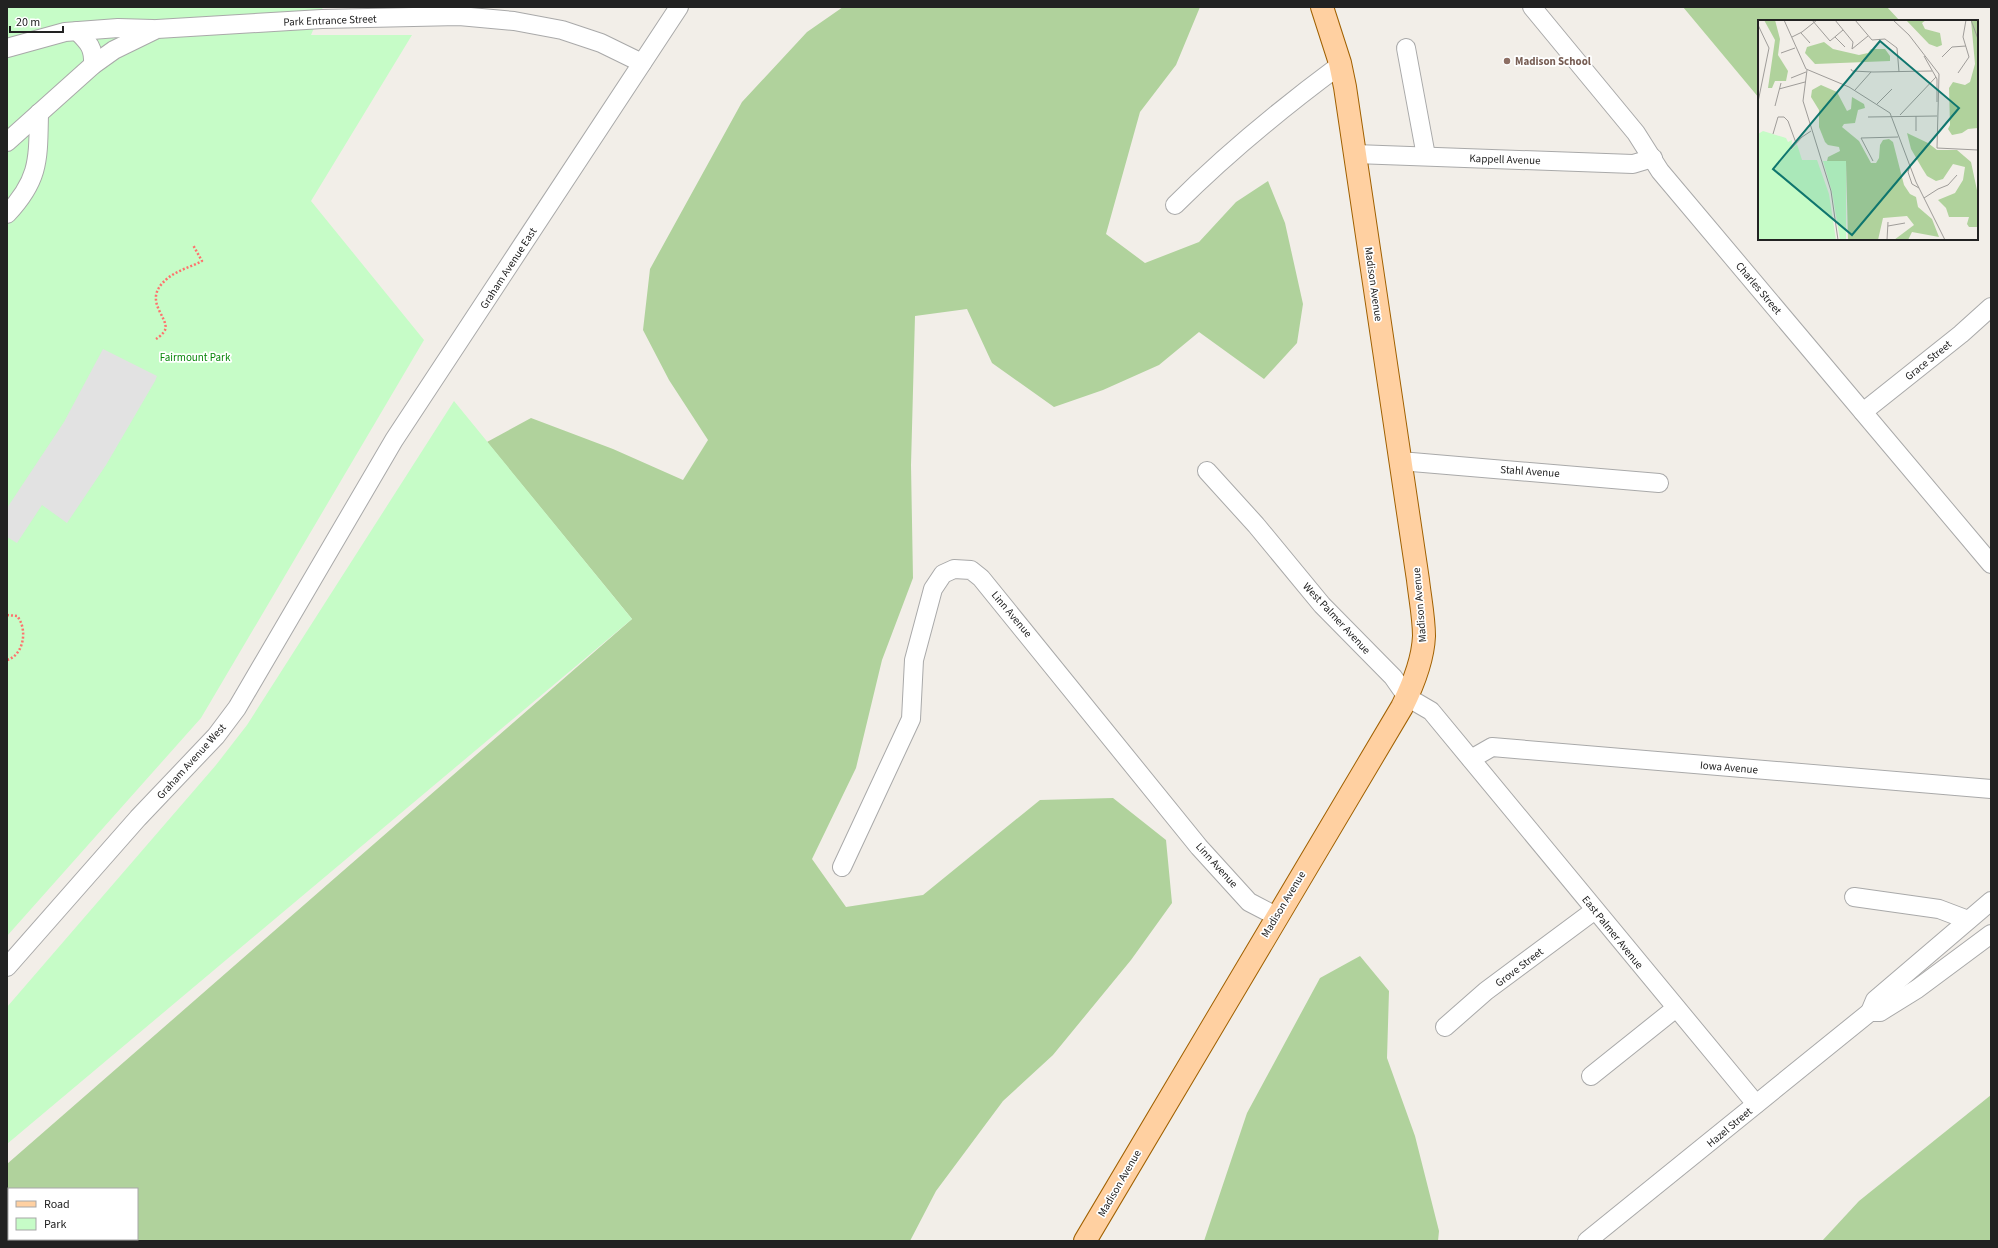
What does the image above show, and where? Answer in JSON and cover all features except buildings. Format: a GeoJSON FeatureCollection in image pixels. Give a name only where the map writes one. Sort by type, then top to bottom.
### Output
{"type":"FeatureCollection","features":[{"type":"Feature","properties":{"kind":"main road","name":"Madison Avenue"},"geometry":{"type":"LineString","coordinates":[[1085,1241],[1406,697],[1417,669],[1424,635],[1418,580],[1355,154],[1340,65],[1322,7]]}},
{"type":"Feature","properties":{"kind":"street","name":"Graham Avenue East"},"geometry":{"type":"LineString","coordinates":[[340,531],[394,440],[679,7]]}},
{"type":"Feature","properties":{"kind":"street","name":"Charles Street"},"geometry":{"type":"LineString","coordinates":[[1532,7],[1636,133],[1660,171],[1991,564]]}},
{"type":"Feature","properties":{"kind":"street","name":"Park Entrance Street"},"geometry":{"type":"LineString","coordinates":[[7,142],[93,65],[114,50],[158,29],[322,20],[415,12],[514,21],[562,30],[601,43],[642,63]]}},
{"type":"Feature","properties":{"kind":"street"},"geometry":{"type":"LineString","coordinates":[[7,48],[65,32],[118,28],[158,29]]}},
{"type":"Feature","properties":{"kind":"street"},"geometry":{"type":"LineString","coordinates":[[77,31],[86,40],[94,52],[93,65]]}},
{"type":"Feature","properties":{"kind":"street"},"geometry":{"type":"LineString","coordinates":[[1406,48],[1426,156]]}},
{"type":"Feature","properties":{"kind":"street"},"geometry":{"type":"LineString","coordinates":[[1175,205],[1215,165],[1302,93],[1340,65]]}},
{"type":"Feature","properties":{"kind":"street"},"geometry":{"type":"LineString","coordinates":[[7,214],[20,200],[30,185],[38,162],[40,113]]}},
{"type":"Feature","properties":{"kind":"street","name":"Kappell Avenue"},"geometry":{"type":"LineString","coordinates":[[1355,154],[1633,164],[1653,158]]}},
{"type":"Feature","properties":{"kind":"street","name":"Grace Street"},"geometry":{"type":"LineString","coordinates":[[1863,412],[1961,334],[1991,307]]}},
{"type":"Feature","properties":{"kind":"street","name":"Stahl Avenue"},"geometry":{"type":"LineString","coordinates":[[1400,461],[1659,483]]}},
{"type":"Feature","properties":{"kind":"street","name":"West Palmer Avenue"},"geometry":{"type":"LineString","coordinates":[[1207,471],[1256,525],[1322,605],[1393,677],[1406,697],[1431,711],[1471,759]]}},
{"type":"Feature","properties":{"kind":"street","name":"Graham Avenue West"},"geometry":{"type":"LineString","coordinates":[[7,967],[138,818],[216,736],[238,708],[284,631],[340,531]]}},
{"type":"Feature","properties":{"kind":"street","name":"Linn Avenue"},"geometry":{"type":"LineString","coordinates":[[842,867],[911,719],[914,660],[933,589],[943,574],[954,568],[962,568],[971,570],[981,578],[1200,847],[1249,902],[1276,916]]}},
{"type":"Feature","properties":{"kind":"street","name":"Iowa Avenue"},"geometry":{"type":"LineString","coordinates":[[1471,759],[1492,747],[1991,789]]}},
{"type":"Feature","properties":{"kind":"street","name":"East Palmer Avenue"},"geometry":{"type":"LineString","coordinates":[[1471,759],[1756,1104]]}},
{"type":"Feature","properties":{"kind":"street"},"geometry":{"type":"LineString","coordinates":[[1854,897],[1939,909],[1968,920]]}},
{"type":"Feature","properties":{"kind":"street","name":"Hazel Street"},"geometry":{"type":"LineString","coordinates":[[1587,1241],[1870,1012],[1874,1000],[1991,901]]}},
{"type":"Feature","properties":{"kind":"street","name":"Grove Street"},"geometry":{"type":"LineString","coordinates":[[1445,1028],[1486,991],[1595,910]]}},
{"type":"Feature","properties":{"kind":"street","name":"Hazel Street"},"geometry":{"type":"LineString","coordinates":[[1870,1012],[1880,1012],[1918,989],[1991,934]]}},
{"type":"Feature","properties":{"kind":"street"},"geometry":{"type":"LineString","coordinates":[[1591,1076],[1676,1008]]}},
{"type":"Feature","properties":{"kind":"path"},"geometry":{"type":"LineString","coordinates":[[156,339],[164,332],[166,325],[158,311],[156,302],[157,292],[168,278],[202,262],[193,245]]}},
{"type":"Feature","properties":{"kind":"path"},"geometry":{"type":"LineString","coordinates":[[7,615],[18,616],[23,623],[23,631],[21,650],[14,658],[7,660]]}},
{"type":"Feature","properties":{"kind":"green space","name":"Fairmount Park"},"geometry":{"type":"Polygon","coordinates":[[[7,7],[323,7],[311,35],[412,35],[311,201],[424,340],[201,718],[7,936],[7,7]]]}},
{"type":"Feature","properties":{"kind":"green space"},"geometry":{"type":"Polygon","coordinates":[[[843,7],[1200,7],[1176,65],[1140,112],[1106,234],[1145,263],[1199,242],[1236,202],[1268,181],[1285,223],[1303,304],[1297,343],[1264,379],[1199,332],[1159,365],[1103,390],[1054,407],[992,363],[967,309],[915,316],[911,465],[913,578],[882,660],[856,768],[812,859],[846,907],[923,895],[1040,800],[1113,798],[1166,840],[1172,903],[1131,960],[1053,1055],[1003,1101],[936,1191],[910,1241],[7,1241],[7,1164],[632,619],[487,442],[531,418],[613,449],[683,480],[708,440],[669,380],[643,330],[650,269],[742,102],[807,32],[843,7]]]}},
{"type":"Feature","properties":{"kind":"green space"},"geometry":{"type":"Polygon","coordinates":[[[1683,7],[1887,7],[1899,20],[1758,20],[1758,97],[1683,7]]]}},
{"type":"Feature","properties":{"kind":"green space"},"geometry":{"type":"Polygon","coordinates":[[[454,401],[632,619],[7,1144],[7,1007],[216,765],[247,725],[454,401]]]}},
{"type":"Feature","properties":{"kind":"green space"},"geometry":{"type":"Polygon","coordinates":[[[1360,956],[1389,991],[1387,1058],[1415,1136],[1439,1231],[1438,1241],[1204,1241],[1247,1113],[1320,978],[1360,956]]]}},
{"type":"Feature","properties":{"kind":"green space"},"geometry":{"type":"Polygon","coordinates":[[[1991,1095],[1991,1241],[1822,1241],[1859,1201],[1991,1095]]]}},
{"type":"Feature","properties":{"kind":"shaded area"},"geometry":{"type":"Polygon","coordinates":[[[103,349],[157,376],[155,381],[106,465],[67,523],[42,505],[17,543],[7,537],[7,508],[64,422],[103,349]]]}},
{"type":"Feature","properties":{"kind":"place","name":"Madison School"},"geometry":{"type":"Point","coordinates":[1507,61]}}]}
